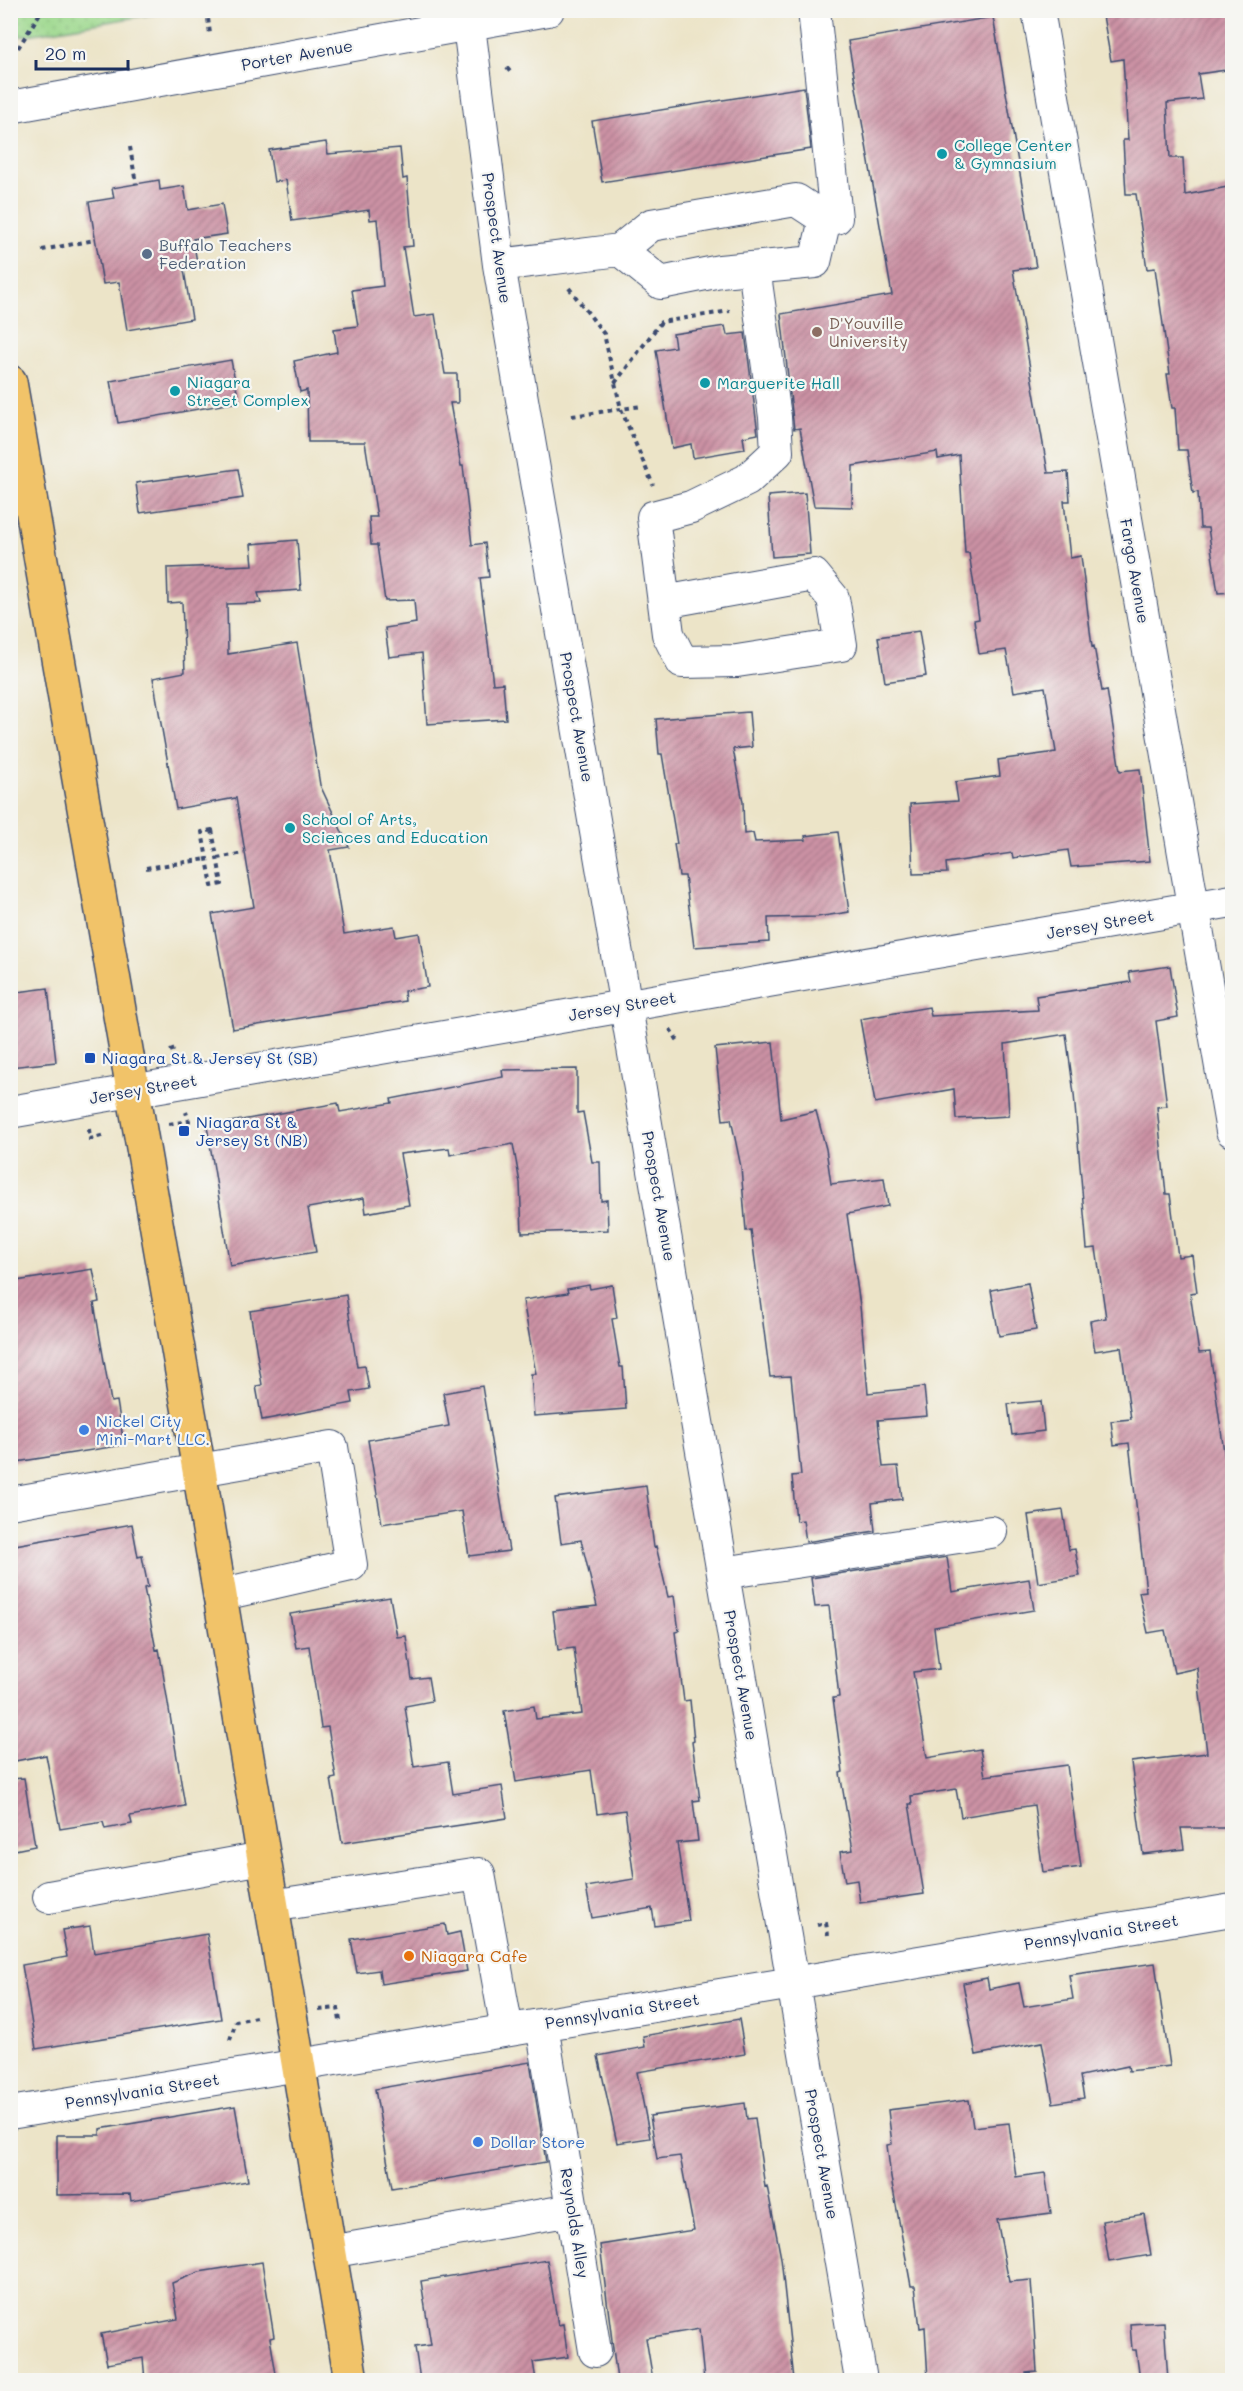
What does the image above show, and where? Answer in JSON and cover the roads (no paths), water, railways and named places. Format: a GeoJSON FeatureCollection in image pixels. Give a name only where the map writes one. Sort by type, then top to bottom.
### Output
{"type":"FeatureCollection","features":[{"type":"Feature","properties":{"kind":"main road"},"geometry":{"type":"LineString","coordinates":[[10,382],[199,1470],[351,2380]]}},
{"type":"Feature","properties":{"kind":"street","name":"Porter Avenue"},"geometry":{"type":"LineString","coordinates":[[10,107],[468,17],[548,10]]}},
{"type":"Feature","properties":{"kind":"street"},"geometry":{"type":"LineString","coordinates":[[499,264],[620,250],[651,225],[796,200],[825,219],[836,218],[814,10]]}},
{"type":"Feature","properties":{"kind":"street","name":"Fargo Avenue"},"geometry":{"type":"LineString","coordinates":[[1038,10],[1233,1131]]}},
{"type":"Feature","properties":{"kind":"street","name":"Prospect Avenue"},"geometry":{"type":"LineString","coordinates":[[468,17],[499,264],[861,2380]]}},
{"type":"Feature","properties":{"kind":"street"},"geometry":{"type":"LineString","coordinates":[[620,250],[661,283],[754,268],[815,262],[825,219]]}},
{"type":"Feature","properties":{"kind":"street"},"geometry":{"type":"LineString","coordinates":[[664,602],[813,575],[833,597],[841,645],[737,661],[682,662],[668,634],[653,517],[691,507],[747,480],[777,452],[775,417],[754,268]]}},
{"type":"Feature","properties":{"kind":"street","name":"Jersey Street"},"geometry":{"type":"LineString","coordinates":[[10,1112],[1233,901]]}},
{"type":"Feature","properties":{"kind":"street"},"geometry":{"type":"LineString","coordinates":[[10,1503],[332,1447],[351,1565],[219,1595]]}},
{"type":"Feature","properties":{"kind":"street"},"geometry":{"type":"LineString","coordinates":[[723,1573],[991,1532]]}},
{"type":"Feature","properties":{"kind":"street"},"geometry":{"type":"LineString","coordinates":[[49,1897],[263,1858]]}},
{"type":"Feature","properties":{"kind":"street"},"geometry":{"type":"LineString","coordinates":[[271,1906],[479,1874],[507,2030]]}},
{"type":"Feature","properties":{"kind":"street","name":"Pennsylvania Street"},"geometry":{"type":"LineString","coordinates":[[10,2113],[1233,1910]]}},
{"type":"Feature","properties":{"kind":"street","name":"Reynolds Alley"},"geometry":{"type":"LineString","coordinates":[[542,2025],[596,2351]]}},
{"type":"Feature","properties":{"kind":"street"},"geometry":{"type":"LineString","coordinates":[[329,2252],[572,2210]]}},
{"type":"Feature","properties":{"kind":"place","name":"College Center & Gymnasium"},"geometry":{"type":"Point","coordinates":[942,154]}},
{"type":"Feature","properties":{"kind":"place","name":"Buffalo Teachers Federation"},"geometry":{"type":"Point","coordinates":[147,254]}},
{"type":"Feature","properties":{"kind":"place","name":"D'Youville University"},"geometry":{"type":"Point","coordinates":[817,332]}},
{"type":"Feature","properties":{"kind":"place","name":"Marguerite Hall"},"geometry":{"type":"Point","coordinates":[705,383]}},
{"type":"Feature","properties":{"kind":"place","name":"Niagara Street Complex"},"geometry":{"type":"Point","coordinates":[175,391]}},
{"type":"Feature","properties":{"kind":"place","name":"School of Arts, Sciences and Education"},"geometry":{"type":"Point","coordinates":[290,828]}},
{"type":"Feature","properties":{"kind":"place","name":"Niagara St & Jersey St (SB)"},"geometry":{"type":"Point","coordinates":[90,1058]}},
{"type":"Feature","properties":{"kind":"place","name":"Niagara St & Jersey St (NB)"},"geometry":{"type":"Point","coordinates":[184,1131]}},
{"type":"Feature","properties":{"kind":"place","name":"Nickel City Mini-Mart LLC."},"geometry":{"type":"Point","coordinates":[84,1430]}},
{"type":"Feature","properties":{"kind":"place","name":"Niagara Cafe"},"geometry":{"type":"Point","coordinates":[409,1956]}},
{"type":"Feature","properties":{"kind":"place","name":"Dollar Store"},"geometry":{"type":"Point","coordinates":[478,2142]}}]}
